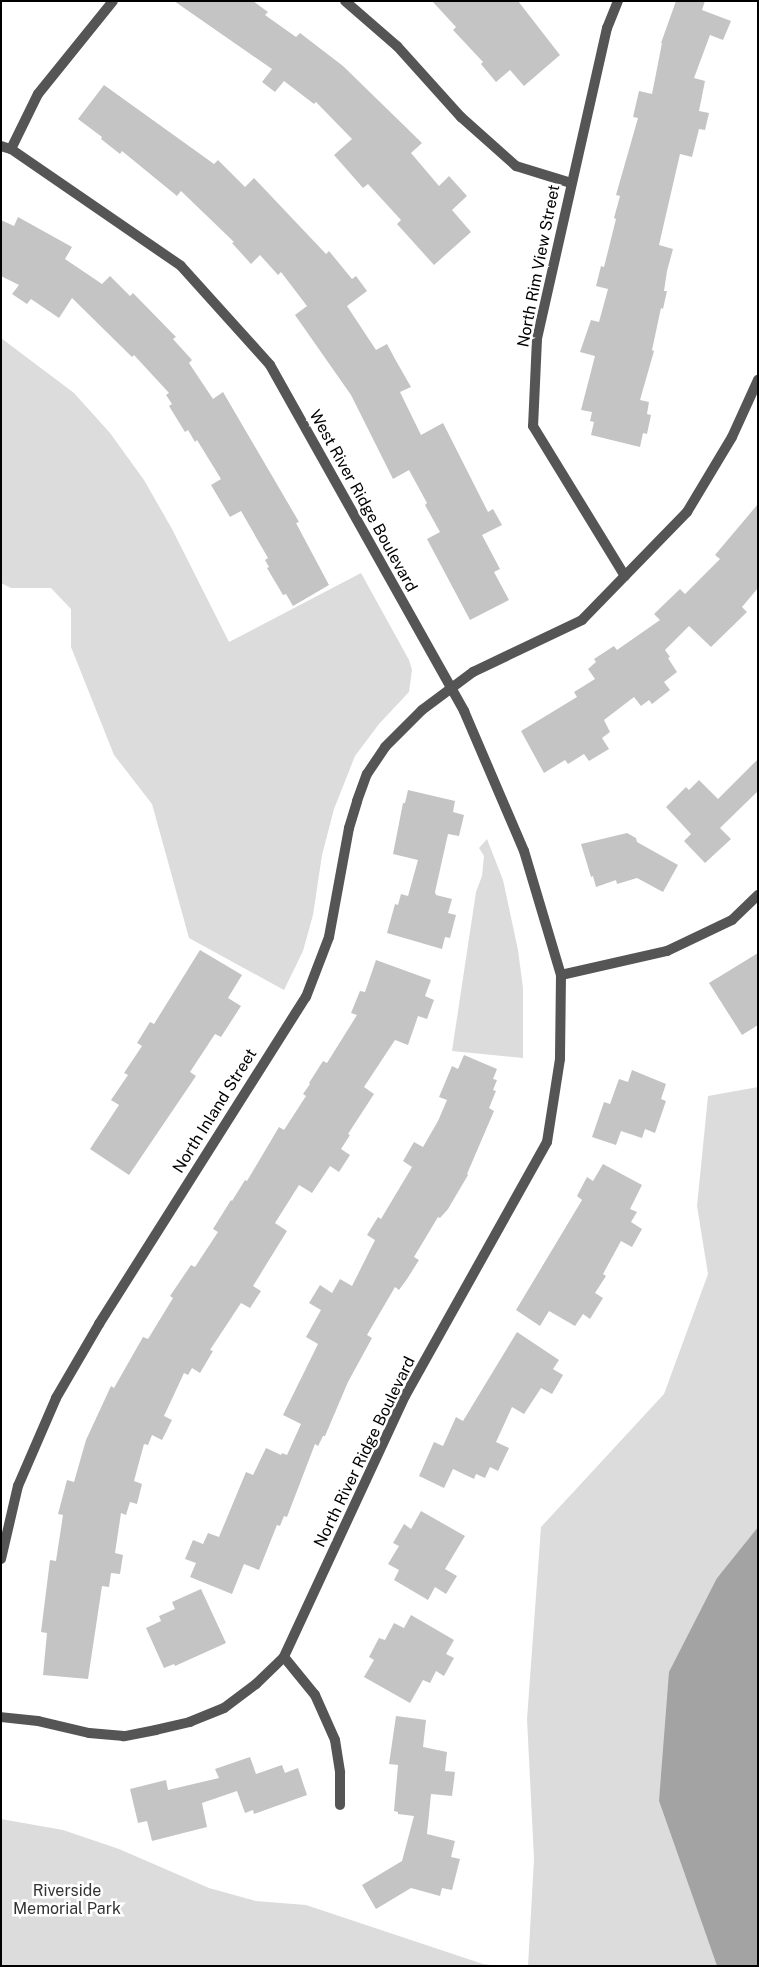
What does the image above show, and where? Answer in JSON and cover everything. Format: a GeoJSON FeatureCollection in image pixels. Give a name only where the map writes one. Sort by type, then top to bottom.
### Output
{"type":"FeatureCollection","features":[{"type":"Feature","properties":{"kind":"street"},"geometry":{"type":"LineString","coordinates":[[6,147],[38,94],[113,1]]}},
{"type":"Feature","properties":{"kind":"street"},"geometry":{"type":"LineString","coordinates":[[345,1],[397,46],[460,117],[516,166],[571,183]]}},
{"type":"Feature","properties":{"kind":"street","name":"North Rim View Street"},"geometry":{"type":"LineString","coordinates":[[618,1],[607,28],[537,339],[532,426],[625,576]]}},
{"type":"Feature","properties":{"kind":"street","name":"West River Ridge Boulevard"},"geometry":{"type":"LineString","coordinates":[[6,147],[181,266],[270,365],[464,712],[524,851],[561,975]]}},
{"type":"Feature","properties":{"kind":"street","name":"North Inland Street"},"geometry":{"type":"LineString","coordinates":[[1,1559],[18,1486],[56,1398],[99,1324],[306,997],[329,937],[349,828],[368,774],[385,746],[407,723],[473,672],[582,620],[687,512],[732,437],[758,380]]}},
{"type":"Feature","properties":{"kind":"street"},"geometry":{"type":"LineString","coordinates":[[561,975],[667,951],[732,920],[758,895]]}},
{"type":"Feature","properties":{"kind":"street","name":"North River Ridge Boulevard"},"geometry":{"type":"LineString","coordinates":[[1,1717],[38,1721],[89,1733],[124,1736],[156,1730],[190,1722],[224,1708],[256,1684],[284,1657],[405,1396],[547,1142],[560,1059],[561,975]]}},
{"type":"Feature","properties":{"kind":"street"},"geometry":{"type":"LineString","coordinates":[[284,1657],[315,1695],[335,1740],[340,1773],[340,1805]]}},
{"type":"Feature","properties":{"kind":"green space"},"geometry":{"type":"Polygon","coordinates":[[[1,338],[74,393],[110,433],[144,480],[172,529],[229,642],[361,573],[409,660],[412,670],[409,692],[379,724],[355,756],[334,809],[322,855],[313,915],[303,951],[284,990],[189,938],[152,804],[114,755],[71,647],[71,609],[51,588],[11,588],[1,583],[1,338]]]}},
{"type":"Feature","properties":{"kind":"green space"},"geometry":{"type":"Polygon","coordinates":[[[487,839],[503,880],[518,950],[523,988],[523,1058],[452,1051],[476,892],[482,876],[484,856],[479,848],[487,839]]]}},
{"type":"Feature","properties":{"kind":"green space"},"geometry":{"type":"Polygon","coordinates":[[[758,1087],[758,1527],[717,1578],[659,1801],[717,1966],[528,1966],[534,1859],[527,1719],[541,1527],[664,1394],[708,1274],[697,1206],[708,1096],[758,1087]]]}},
{"type":"Feature","properties":{"kind":"green space","name":"Riverside Memorial Park"},"geometry":{"type":"Polygon","coordinates":[[[1,1819],[63,1830],[119,1849],[209,1888],[256,1901],[306,1905],[483,1964],[500,1966],[1,1966],[1,1819]]]}},
{"type":"Feature","properties":{"kind":"shaded area"},"geometry":{"type":"Polygon","coordinates":[[[758,1527],[758,1966],[717,1966],[659,1801],[669,1672],[717,1578],[758,1527]]]}},
{"type":"Feature","properties":{"kind":"building"},"geometry":{"type":"Polygon","coordinates":[[[174,1],[253,1],[268,12],[265,15],[296,37],[300,33],[343,66],[422,143],[411,153],[439,186],[449,176],[467,196],[452,210],[471,232],[434,265],[397,224],[401,220],[368,184],[363,188],[334,155],[352,139],[316,102],[314,104],[284,81],[275,92],[262,82],[272,69],[174,1]]]}},
{"type":"Feature","properties":{"kind":"building"},"geometry":{"type":"Polygon","coordinates":[[[432,1],[518,1],[560,55],[524,86],[510,70],[496,82],[481,64],[483,62],[453,30],[456,27],[432,1]]]}},
{"type":"Feature","properties":{"kind":"building"},"geometry":{"type":"Polygon","coordinates":[[[676,1],[705,1],[702,10],[731,21],[723,40],[710,35],[694,78],[705,81],[699,111],[709,113],[705,130],[699,129],[692,157],[680,154],[659,245],[673,249],[664,291],[667,291],[663,309],[661,308],[652,350],[654,351],[640,400],[649,402],[647,414],[651,415],[647,434],[643,433],[640,447],[591,435],[594,422],[590,421],[592,412],[581,410],[595,356],[580,352],[591,320],[599,322],[608,289],[596,286],[601,266],[604,267],[616,219],[614,218],[620,196],[616,195],[638,118],[633,117],[639,91],[652,94],[661,43],[676,1]]]}},
{"type":"Feature","properties":{"kind":"building"},"geometry":{"type":"Polygon","coordinates":[[[104,85],[214,164],[218,160],[245,187],[254,178],[326,254],[329,251],[352,279],[356,276],[367,291],[347,306],[376,350],[387,344],[411,387],[400,392],[421,435],[443,423],[488,512],[493,509],[502,525],[482,535],[500,569],[494,572],[509,600],[470,620],[427,539],[440,532],[425,505],[427,503],[409,470],[393,479],[351,395],[295,315],[307,306],[281,272],[278,275],[260,255],[251,264],[232,243],[234,242],[181,191],[177,196],[122,151],[120,154],[101,139],[102,137],[78,119],[104,85]]]}},
{"type":"Feature","properties":{"kind":"building"},"geometry":{"type":"Polygon","coordinates":[[[18,217],[72,247],[65,259],[102,284],[110,276],[130,296],[133,293],[176,337],[173,339],[192,360],[189,363],[213,399],[223,392],[299,522],[296,523],[329,585],[293,606],[286,594],[283,595],[267,568],[269,567],[265,560],[268,558],[241,511],[230,517],[211,485],[221,479],[197,440],[195,442],[188,430],[185,432],[169,406],[172,404],[166,395],[169,393],[134,355],[132,357],[72,298],[59,318],[31,299],[27,304],[12,294],[19,285],[1,276],[1,220],[14,226],[18,217]]]}},
{"type":"Feature","properties":{"kind":"building"},"geometry":{"type":"Polygon","coordinates":[[[758,504],[758,588],[742,607],[747,612],[711,647],[689,626],[665,650],[677,672],[664,682],[670,690],[652,704],[649,700],[641,706],[634,697],[604,720],[610,732],[602,738],[609,749],[589,761],[584,754],[568,764],[565,760],[544,773],[521,731],[577,697],[574,692],[595,679],[588,669],[596,662],[594,659],[614,646],[617,650],[660,620],[654,614],[680,589],[685,594],[720,559],[715,555],[758,504]]]}},
{"type":"Feature","properties":{"kind":"building"},"geometry":{"type":"Polygon","coordinates":[[[758,759],[758,791],[720,828],[731,839],[705,863],[684,841],[691,834],[666,807],[686,787],[689,790],[699,780],[718,799],[758,759]]]}},
{"type":"Feature","properties":{"kind":"building"},"geometry":{"type":"Polygon","coordinates":[[[408,790],[455,801],[453,812],[464,815],[459,836],[448,834],[435,892],[436,895],[452,899],[448,913],[456,915],[450,938],[445,937],[442,949],[387,933],[395,904],[398,905],[401,894],[408,896],[418,860],[393,854],[403,803],[405,803],[408,790]]]}},
{"type":"Feature","properties":{"kind":"building"},"geometry":{"type":"Polygon","coordinates":[[[627,833],[636,838],[637,842],[678,865],[663,892],[637,878],[617,884],[616,880],[596,887],[581,844],[627,833]]]}},
{"type":"Feature","properties":{"kind":"building"},"geometry":{"type":"Polygon","coordinates":[[[200,950],[242,975],[228,998],[241,1006],[221,1037],[215,1034],[190,1072],[196,1076],[129,1175],[90,1149],[119,1105],[111,1100],[128,1075],[124,1073],[142,1046],[137,1043],[150,1022],[154,1024],[200,950]]]}},
{"type":"Feature","properties":{"kind":"building"},"geometry":{"type":"Polygon","coordinates":[[[758,953],[758,1025],[742,1035],[709,983],[758,953]]]}},
{"type":"Feature","properties":{"kind":"building"},"geometry":{"type":"Polygon","coordinates":[[[376,960],[431,980],[425,996],[434,1000],[427,1019],[418,1016],[408,1045],[395,1040],[364,1087],[374,1094],[348,1134],[350,1135],[341,1149],[350,1155],[339,1172],[330,1166],[312,1193],[299,1185],[275,1223],[287,1231],[253,1286],[261,1291],[250,1308],[241,1303],[210,1350],[213,1351],[200,1373],[192,1368],[188,1375],[184,1373],[164,1416],[172,1420],[162,1440],[152,1435],[148,1445],[144,1444],[134,1481],[142,1484],[137,1504],[130,1502],[126,1515],[121,1513],[115,1553],[123,1555],[120,1574],[111,1573],[109,1587],[102,1586],[88,1679],[43,1675],[47,1633],[41,1632],[50,1560],[56,1561],[63,1515],[58,1514],[67,1480],[74,1482],[86,1440],[111,1386],[114,1388],[143,1337],[148,1339],[173,1298],[170,1296],[191,1265],[195,1267],[218,1232],[213,1229],[231,1200],[245,1180],[247,1181],[279,1127],[284,1130],[306,1096],[303,1094],[309,1083],[323,1061],[327,1063],[357,1015],[351,1013],[360,991],[365,992],[376,960]]]}},
{"type":"Feature","properties":{"kind":"building"},"geometry":{"type":"Polygon","coordinates":[[[464,1055],[497,1069],[493,1079],[497,1080],[493,1090],[496,1091],[489,1108],[494,1111],[468,1175],[448,1209],[440,1218],[438,1217],[414,1257],[419,1260],[399,1290],[395,1287],[367,1335],[372,1338],[348,1382],[325,1436],[323,1436],[318,1446],[315,1444],[287,1517],[284,1516],[280,1526],[277,1525],[259,1570],[244,1564],[232,1594],[190,1577],[196,1563],[185,1559],[193,1540],[203,1544],[208,1533],[219,1537],[246,1472],[253,1475],[266,1448],[281,1455],[282,1453],[287,1455],[301,1424],[283,1415],[318,1344],[306,1337],[321,1310],[309,1303],[320,1285],[332,1293],[340,1279],[352,1286],[375,1240],[367,1235],[378,1217],[381,1219],[412,1167],[403,1161],[414,1142],[423,1147],[438,1121],[447,1100],[439,1097],[452,1066],[458,1069],[464,1055]]]}},
{"type":"Feature","properties":{"kind":"building"},"geometry":{"type":"Polygon","coordinates":[[[632,1070],[666,1084],[661,1099],[666,1101],[655,1133],[645,1129],[642,1138],[621,1131],[616,1145],[592,1137],[604,1102],[610,1104],[619,1079],[628,1082],[632,1070]]]}},
{"type":"Feature","properties":{"kind":"building"},"geometry":{"type":"Polygon","coordinates":[[[603,1164],[642,1185],[630,1209],[637,1212],[631,1222],[642,1229],[632,1247],[621,1241],[603,1274],[606,1276],[595,1293],[603,1298],[590,1319],[583,1314],[575,1326],[549,1311],[540,1326],[516,1310],[582,1200],[577,1196],[587,1177],[593,1181],[603,1164]]]}},
{"type":"Feature","properties":{"kind":"building"},"geometry":{"type":"Polygon","coordinates":[[[517,1332],[559,1360],[553,1369],[563,1375],[552,1394],[541,1388],[524,1414],[512,1407],[496,1442],[509,1448],[498,1471],[490,1467],[485,1478],[476,1474],[474,1479],[453,1469],[444,1488],[419,1476],[434,1442],[443,1446],[456,1417],[463,1421],[517,1332]]]}},
{"type":"Feature","properties":{"kind":"building"},"geometry":{"type":"Polygon","coordinates":[[[421,1511],[465,1536],[445,1569],[457,1576],[446,1594],[435,1587],[428,1600],[394,1580],[399,1570],[388,1564],[399,1546],[393,1543],[404,1524],[411,1529],[421,1511]]]}},
{"type":"Feature","properties":{"kind":"building"},"geometry":{"type":"Polygon","coordinates":[[[201,1589],[226,1643],[175,1666],[174,1664],[164,1668],[146,1628],[161,1621],[159,1616],[175,1609],[172,1602],[201,1589]]]}},
{"type":"Feature","properties":{"kind":"building"},"geometry":{"type":"Polygon","coordinates":[[[411,1615],[454,1640],[446,1654],[454,1658],[444,1676],[436,1671],[430,1683],[423,1680],[410,1703],[364,1677],[374,1660],[369,1657],[379,1638],[385,1640],[394,1623],[404,1628],[411,1615]]]}},
{"type":"Feature","properties":{"kind":"building"},"geometry":{"type":"Polygon","coordinates":[[[396,1716],[426,1720],[423,1747],[447,1752],[445,1771],[455,1772],[452,1796],[431,1794],[427,1834],[455,1841],[451,1857],[460,1859],[452,1890],[442,1888],[440,1896],[411,1888],[376,1909],[362,1885],[402,1861],[414,1816],[398,1814],[398,1812],[394,1811],[398,1765],[389,1764],[396,1716]]]}},
{"type":"Feature","properties":{"kind":"building"},"geometry":{"type":"Polygon","coordinates":[[[250,1757],[256,1774],[282,1765],[285,1773],[298,1768],[307,1795],[254,1814],[253,1810],[245,1813],[237,1791],[202,1803],[207,1827],[152,1841],[147,1821],[138,1823],[130,1789],[166,1780],[168,1790],[219,1778],[215,1769],[250,1757]]]}}]}
